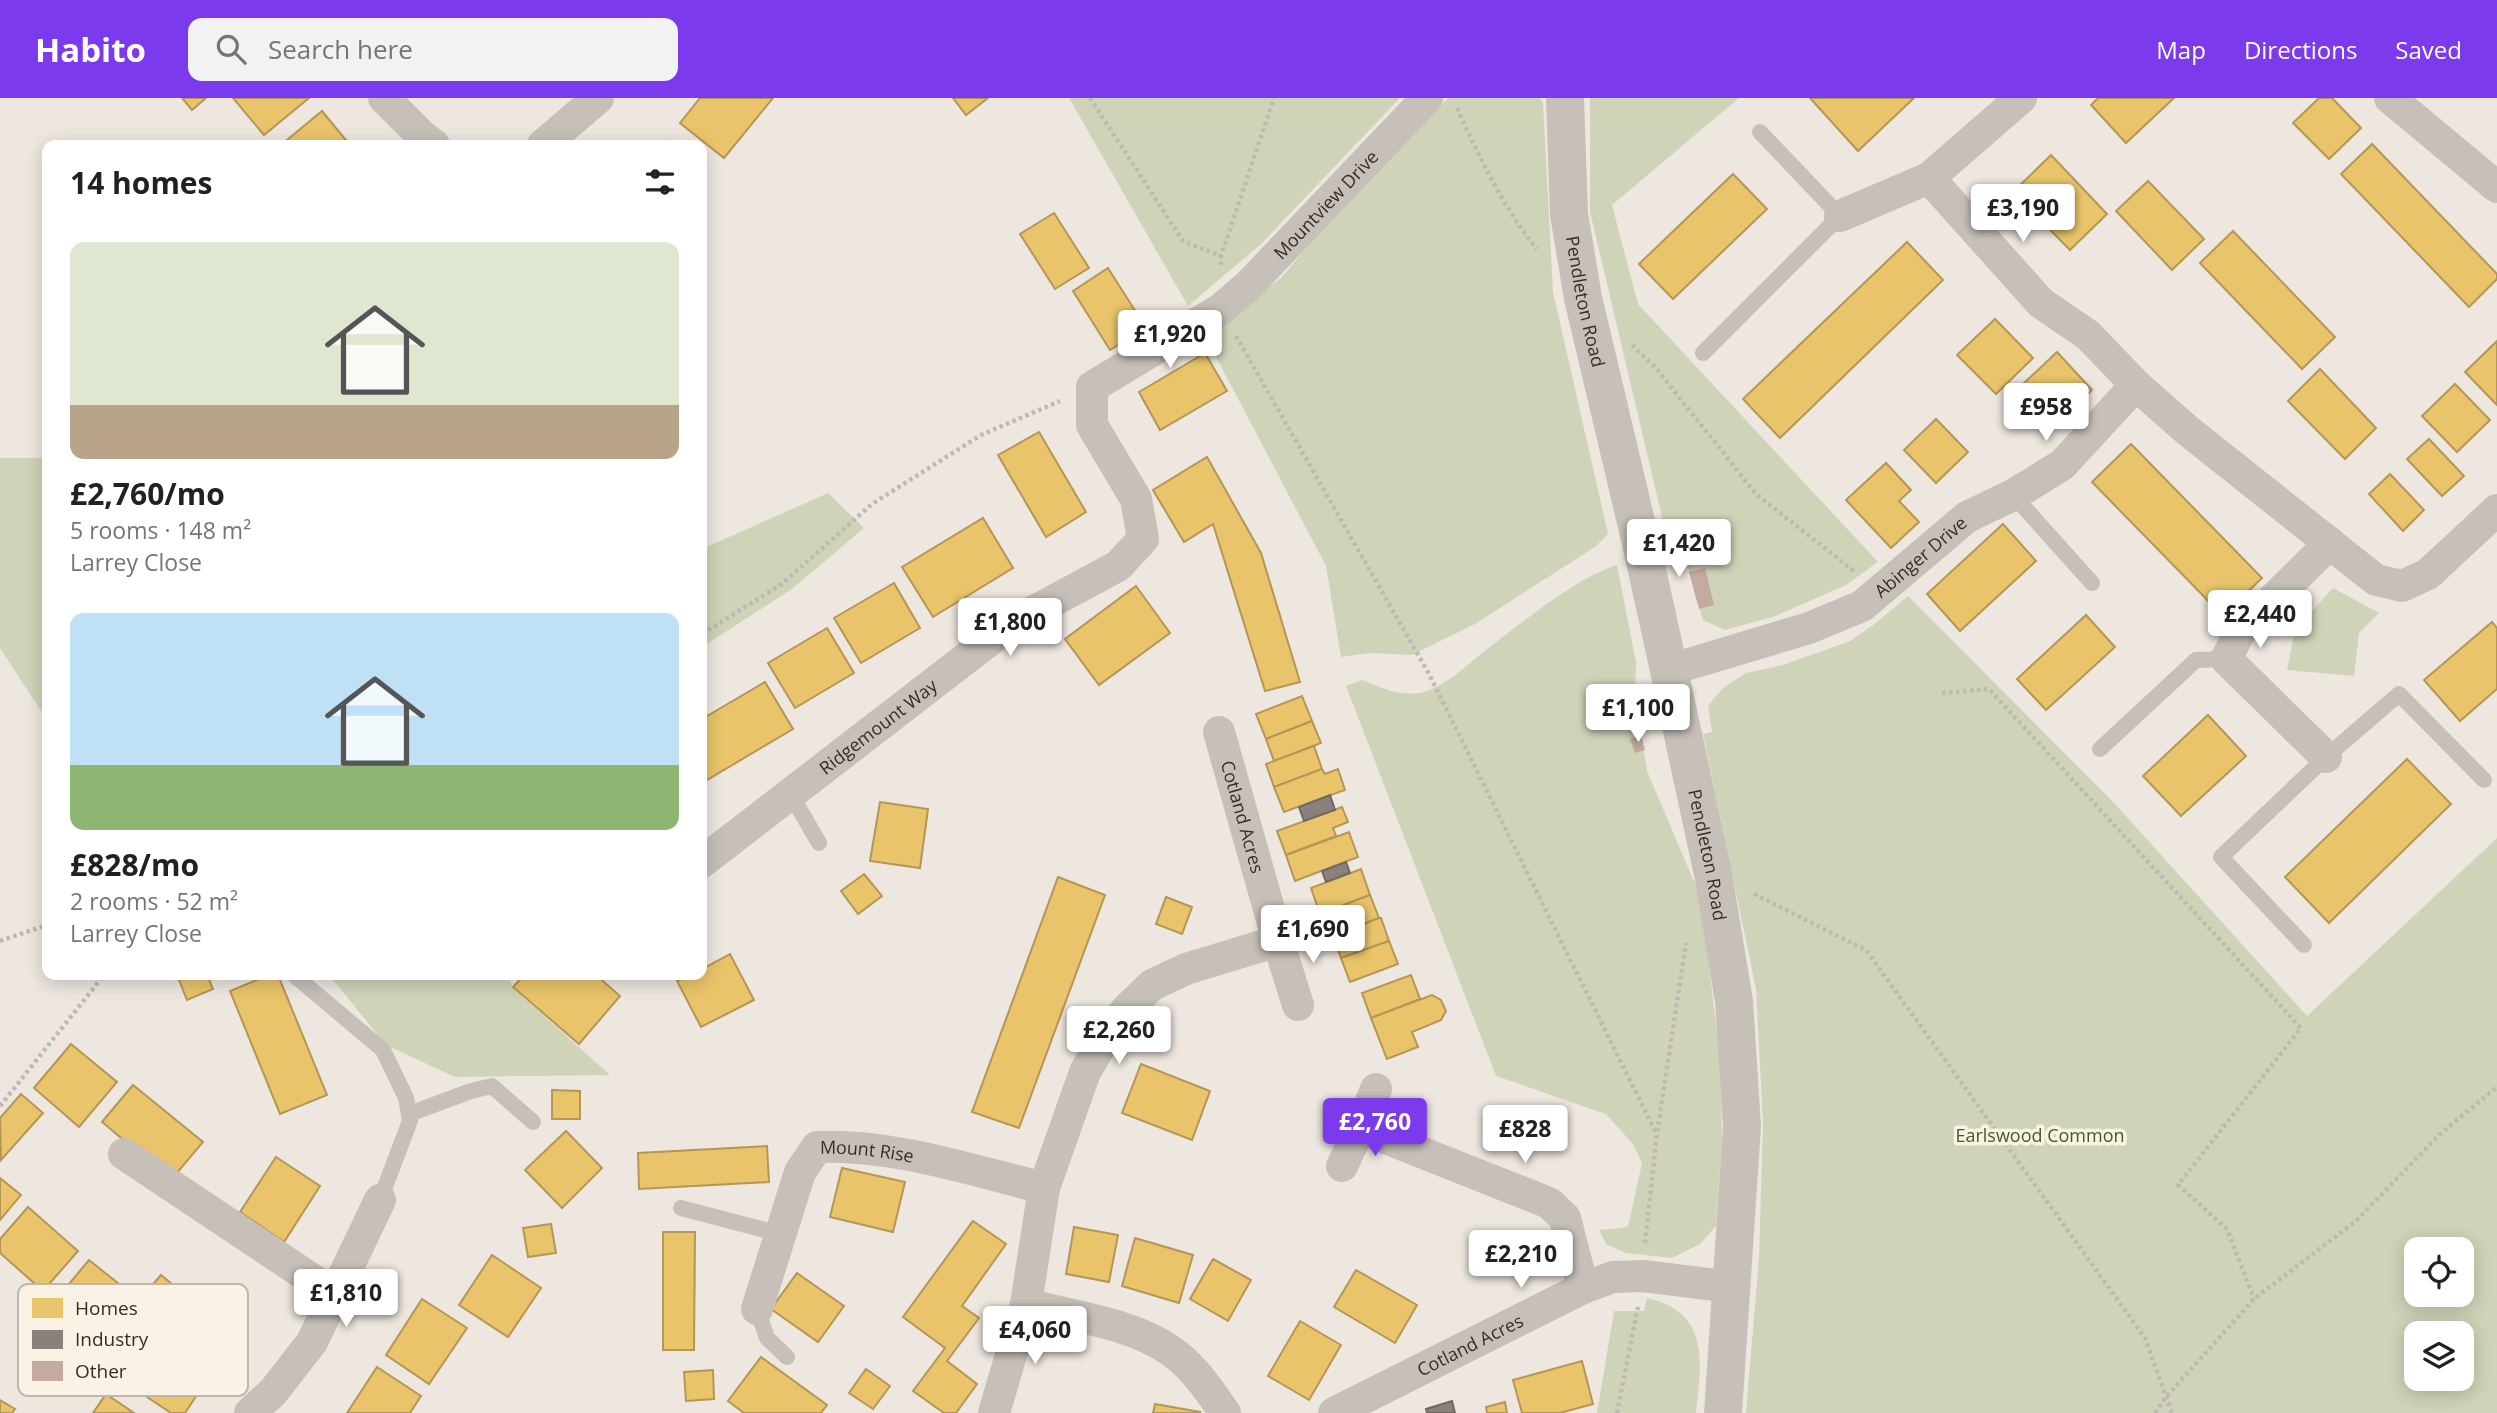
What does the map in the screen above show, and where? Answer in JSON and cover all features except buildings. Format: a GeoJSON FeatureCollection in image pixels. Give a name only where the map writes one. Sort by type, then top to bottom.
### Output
{"type":"FeatureCollection","features":[{"type":"Feature","properties":{"kind":"street"},"geometry":{"type":"LineString","coordinates":[[384,98],[426,140]]}},
{"type":"Feature","properties":{"kind":"street"},"geometry":{"type":"LineString","coordinates":[[549,140],[598,98]]}},
{"type":"Feature","properties":{"kind":"street","name":"Mountview Drive"},"geometry":{"type":"LineString","coordinates":[[1221,309],[1248,286],[1427,98]]}},
{"type":"Feature","properties":{"kind":"street","name":"Pendleton Road"},"geometry":{"type":"LineString","coordinates":[[1564,98],[1569,214],[1583,298],[1642,543],[1713,874],[1734,1001],[1742,1126],[1723,1413]]}},
{"type":"Feature","properties":{"kind":"street"},"geometry":{"type":"LineString","coordinates":[[1840,216],[1929,178],[2021,98]]}},
{"type":"Feature","properties":{"kind":"street"},"geometry":{"type":"LineString","coordinates":[[2390,98],[2497,187]]}},
{"type":"Feature","properties":{"kind":"street"},"geometry":{"type":"LineString","coordinates":[[1929,178],[2041,303],[2088,335],[2136,385],[2187,430],[2376,580],[2402,586],[2428,573],[2497,510]]}},
{"type":"Feature","properties":{"kind":"street"},"geometry":{"type":"LineString","coordinates":[[1092,387],[1221,309]]}},
{"type":"Feature","properties":{"kind":"street","name":"Abinger Drive"},"geometry":{"type":"LineString","coordinates":[[1669,670],[1809,628],[1862,606],[1967,517],[2014,495],[2062,465],[2136,385]]}},
{"type":"Feature","properties":{"kind":"street","name":"Ridgemount Way"},"geometry":{"type":"LineString","coordinates":[[707,858],[1012,623],[1118,566],[1143,539],[1136,499],[1092,425],[1092,387]]}},
{"type":"Feature","properties":{"kind":"street"},"geometry":{"type":"LineString","coordinates":[[2326,757],[2226,659],[2240,632],[2330,543]]}},
{"type":"Feature","properties":{"kind":"street","name":"Cotland Acres"},"geometry":{"type":"LineString","coordinates":[[1219,732],[1298,1005]]}},
{"type":"Feature","properties":{"kind":"street"},"geometry":{"type":"LineString","coordinates":[[994,1413],[1026,1304],[1044,1188],[1085,1073],[1108,1033],[1128,1008],[1152,985],[1186,969],[1278,941]]}},
{"type":"Feature","properties":{"kind":"street"},"geometry":{"type":"LineString","coordinates":[[1342,1166],[1376,1089]]}},
{"type":"Feature","properties":{"kind":"street"},"geometry":{"type":"LineString","coordinates":[[1360,1128],[1549,1203],[1565,1218],[1583,1288]]}},
{"type":"Feature","properties":{"kind":"street","name":"Mount Rise"},"geometry":{"type":"LineString","coordinates":[[757,1309],[800,1172],[817,1147],[850,1146],[919,1157],[1044,1188]]}},
{"type":"Feature","properties":{"kind":"street"},"geometry":{"type":"LineString","coordinates":[[124,1154],[334,1294]]}},
{"type":"Feature","properties":{"kind":"street"},"geometry":{"type":"LineString","coordinates":[[250,1413],[273,1392],[312,1342],[380,1200]]}},
{"type":"Feature","properties":{"kind":"street","name":"Cotland Acres"},"geometry":{"type":"LineString","coordinates":[[1334,1413],[1583,1288],[1613,1277],[1643,1276],[1732,1287]]}},
{"type":"Feature","properties":{"kind":"street"},"geometry":{"type":"LineString","coordinates":[[1026,1304],[1142,1334],[1170,1350],[1200,1377],[1225,1413]]}},
{"type":"Feature","properties":{"kind":"lane"},"geometry":{"type":"LineString","coordinates":[[1703,353],[1840,216],[1760,132]]}},
{"type":"Feature","properties":{"kind":"lane"},"geometry":{"type":"LineString","coordinates":[[2014,495],[2092,583]]}},
{"type":"Feature","properties":{"kind":"lane"},"geometry":{"type":"LineString","coordinates":[[2100,749],[2196,660],[2226,659]]}},
{"type":"Feature","properties":{"kind":"lane"},"geometry":{"type":"LineString","coordinates":[[2304,945],[2221,857],[2326,757],[2399,694],[2484,780]]}},
{"type":"Feature","properties":{"kind":"lane"},"geometry":{"type":"LineString","coordinates":[[790,793],[819,843]]}},
{"type":"Feature","properties":{"kind":"lane"},"geometry":{"type":"LineString","coordinates":[[300,980],[383,1050],[406,1098],[410,1121],[380,1200]]}},
{"type":"Feature","properties":{"kind":"lane"},"geometry":{"type":"LineString","coordinates":[[408,1114],[492,1086],[533,1122]]}},
{"type":"Feature","properties":{"kind":"lane"},"geometry":{"type":"LineString","coordinates":[[681,1208],[780,1234]]}},
{"type":"Feature","properties":{"kind":"lane"},"geometry":{"type":"LineString","coordinates":[[757,1309],[767,1338],[787,1357]]}},
{"type":"Feature","properties":{"kind":"path"},"geometry":{"type":"LineString","coordinates":[[1090,98],[1183,241],[1221,256]]}},
{"type":"Feature","properties":{"kind":"path"},"geometry":{"type":"LineString","coordinates":[[1271,98],[1253,166],[1221,256],[1221,309],[1429,674],[1657,1134]]}},
{"type":"Feature","properties":{"kind":"path"},"geometry":{"type":"LineString","coordinates":[[1452,98],[1492,184],[1517,225],[1541,254]]}},
{"type":"Feature","properties":{"kind":"path"},"geometry":{"type":"LineString","coordinates":[[1628,341],[1656,368],[1756,494],[1881,592]]}},
{"type":"Feature","properties":{"kind":"path"},"geometry":{"type":"LineString","coordinates":[[707,631],[782,584],[872,503],[981,435],[1092,387]]}},
{"type":"Feature","properties":{"kind":"path"},"geometry":{"type":"LineString","coordinates":[[1942,693],[1989,689],[2301,1028],[2178,1185],[2227,1229],[2254,1299]]}},
{"type":"Feature","properties":{"kind":"path"},"geometry":{"type":"LineString","coordinates":[[1713,874],[1866,950],[2145,1338],[2172,1413]]}},
{"type":"Feature","properties":{"kind":"path"},"geometry":{"type":"LineString","coordinates":[[0,941],[42,927]]}},
{"type":"Feature","properties":{"kind":"path"},"geometry":{"type":"LineString","coordinates":[[1617,1413],[1643,1276],[1657,1134],[1687,934]]}},
{"type":"Feature","properties":{"kind":"path"},"geometry":{"type":"LineString","coordinates":[[0,1105],[100,980]]}},
{"type":"Feature","properties":{"kind":"path"},"geometry":{"type":"LineString","coordinates":[[2155,1413],[2166,1397],[2254,1299],[2356,1221],[2441,1133],[2497,1087]]}},
{"type":"Feature","properties":{"kind":"green space"},"geometry":{"type":"Polygon","coordinates":[[[1069,98],[1400,98],[1261,244],[1188,306],[1069,98]]]}},
{"type":"Feature","properties":{"kind":"green space"},"geometry":{"type":"Polygon","coordinates":[[[1449,98],[1540,98],[1543,103],[1553,292],[1608,534],[1595,547],[1475,624],[1412,655],[1369,653],[1341,657],[1326,566],[1205,336],[1282,277],[1338,210],[1425,118],[1449,98]]]}},
{"type":"Feature","properties":{"kind":"green space"},"geometry":{"type":"Polygon","coordinates":[[[1590,98],[1739,98],[1612,205],[1638,304],[1878,562],[1846,585],[1776,616],[1725,630],[1703,620],[1689,572],[1686,551],[1663,521],[1590,212],[1590,98]]]}},
{"type":"Feature","properties":{"kind":"green space"},"geometry":{"type":"Polygon","coordinates":[[[0,458],[42,458],[42,712],[0,648],[0,458]]]}},
{"type":"Feature","properties":{"kind":"green space"},"geometry":{"type":"Polygon","coordinates":[[[828,493],[864,528],[792,589],[707,644],[707,547],[828,493]]]}},
{"type":"Feature","properties":{"kind":"green space"},"geometry":{"type":"Polygon","coordinates":[[[1617,565],[1636,662],[1635,696],[1647,771],[1701,898],[1720,1058],[1722,1140],[1716,1226],[1700,1244],[1672,1258],[1626,1253],[1606,1244],[1599,1230],[1628,1227],[1642,1163],[1633,1144],[1606,1114],[1496,1076],[1346,686],[1362,680],[1389,690],[1412,694],[1436,687],[1453,677],[1565,591],[1617,565]]]}},
{"type":"Feature","properties":{"kind":"green space"},"geometry":{"type":"Polygon","coordinates":[[[2333,588],[2379,613],[2359,633],[2354,676],[2287,670],[2295,630],[2333,588]]]}},
{"type":"Feature","properties":{"kind":"green space","name":"Earlswood Common"},"geometry":{"type":"Polygon","coordinates":[[[1908,596],[2115,804],[2307,1016],[2497,838],[2497,1413],[1746,1413],[1759,1258],[1763,1124],[1756,989],[1703,734],[1712,732],[1708,706],[1723,688],[1746,673],[1783,665],[1850,641],[1908,596]]]}},
{"type":"Feature","properties":{"kind":"green space"},"geometry":{"type":"Polygon","coordinates":[[[333,980],[510,980],[513,988],[610,1075],[455,1077],[386,1045],[333,980]]]}},
{"type":"Feature","properties":{"kind":"green space"},"geometry":{"type":"Polygon","coordinates":[[[1647,1298],[1667,1305],[1682,1315],[1692,1327],[1700,1358],[1696,1413],[1597,1413],[1614,1311],[1644,1311],[1647,1298]]]}}]}
